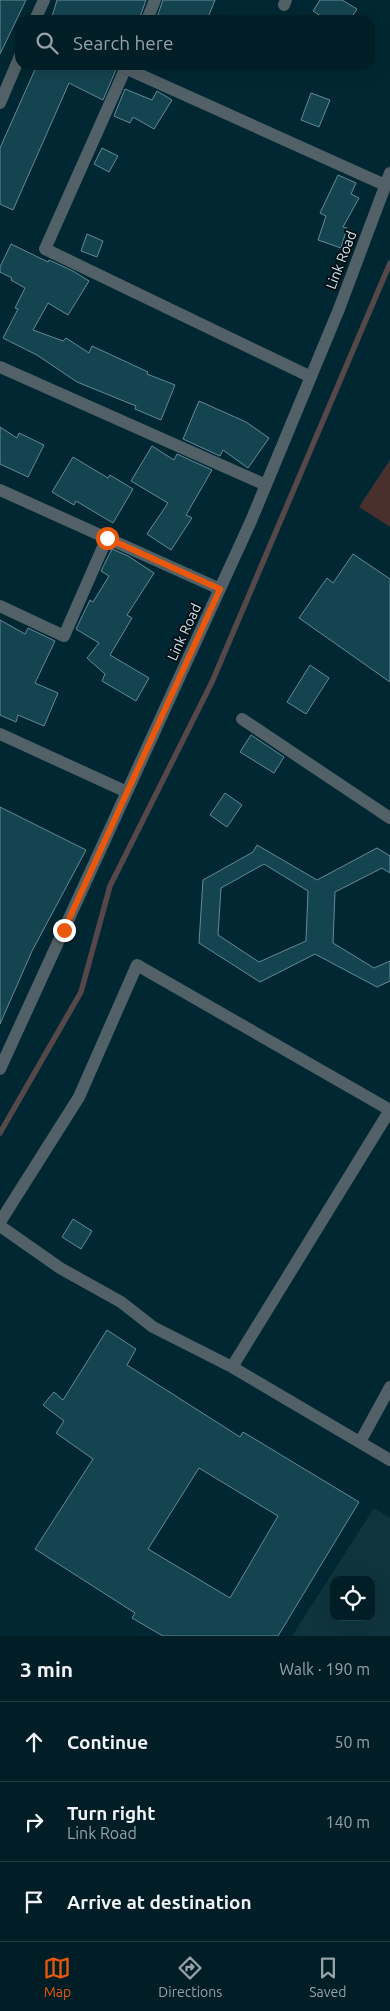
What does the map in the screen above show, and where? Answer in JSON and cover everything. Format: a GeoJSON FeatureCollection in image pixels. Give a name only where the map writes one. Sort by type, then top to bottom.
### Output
{"type":"FeatureCollection","features":[{"type":"Feature","properties":{"kind":"street"},"geometry":{"type":"LineString","coordinates":[[37,15],[44,0]]}},
{"type":"Feature","properties":{"kind":"street"},"geometry":{"type":"LineString","coordinates":[[149,15],[155,0]]}},
{"type":"Feature","properties":{"kind":"street"},"geometry":{"type":"LineString","coordinates":[[0,103],[15,68]]}},
{"type":"Feature","properties":{"kind":"street"},"geometry":{"type":"LineString","coordinates":[[125,70],[45,249],[311,377]]}},
{"type":"Feature","properties":{"kind":"street"},"geometry":{"type":"LineString","coordinates":[[133,70],[385,186]]}},
{"type":"Feature","properties":{"kind":"street","name":"Link Road"},"geometry":{"type":"LineString","coordinates":[[0,1069],[266,485],[339,309],[390,173]]}},
{"type":"Feature","properties":{"kind":"street"},"geometry":{"type":"LineString","coordinates":[[0,367],[266,485]]}},
{"type":"Feature","properties":{"kind":"street"},"geometry":{"type":"LineString","coordinates":[[0,490],[220,589]]}},
{"type":"Feature","properties":{"kind":"street"},"geometry":{"type":"LineString","coordinates":[[0,606],[64,636],[107,538]]}},
{"type":"Feature","properties":{"kind":"street"},"geometry":{"type":"LineString","coordinates":[[242,719],[390,818]]}},
{"type":"Feature","properties":{"kind":"street"},"geometry":{"type":"LineString","coordinates":[[0,734],[127,792]]}},
{"type":"Feature","properties":{"kind":"street"},"geometry":{"type":"LineString","coordinates":[[0,1222],[78,1097],[137,965],[390,1110],[232,1367]]}},
{"type":"Feature","properties":{"kind":"street"},"geometry":{"type":"LineString","coordinates":[[0,1226],[60,1268],[121,1302],[153,1327],[232,1367],[390,1460]]}},
{"type":"Feature","properties":{"kind":"street"},"geometry":{"type":"LineString","coordinates":[[360,1442],[390,1387]]}},
{"type":"Feature","properties":{"kind":"shaded area"},"geometry":{"type":"Polygon","coordinates":[[[390,460],[390,527],[359,507],[390,460]]]}},
{"type":"Feature","properties":{"kind":"shaded area"},"geometry":{"type":"Polygon","coordinates":[[[374,1508],[390,1518],[390,1636],[292,1636],[330,1577],[330,1621],[375,1621],[375,1576],[330,1576],[374,1508]]]}},
{"type":"Feature","properties":{"kind":"building"},"geometry":{"type":"Polygon","coordinates":[[[0,0],[26,0],[19,15],[15,15],[15,23],[0,54],[0,0]]]}},
{"type":"Feature","properties":{"kind":"building"},"geometry":{"type":"Polygon","coordinates":[[[57,0],[146,0],[141,15],[52,15],[57,0]]]}},
{"type":"Feature","properties":{"kind":"building"},"geometry":{"type":"Polygon","coordinates":[[[163,0],[215,0],[209,15],[158,15],[163,0]]]}},
{"type":"Feature","properties":{"kind":"building"},"geometry":{"type":"Polygon","coordinates":[[[320,0],[342,0],[357,9],[353,15],[319,15],[313,11],[320,0]]]}},
{"type":"Feature","properties":{"kind":"building"},"geometry":{"type":"Polygon","coordinates":[[[35,70],[116,70],[103,100],[69,83],[13,210],[0,204],[0,148],[35,70]]]}},
{"type":"Feature","properties":{"kind":"building"},"geometry":{"type":"Polygon","coordinates":[[[125,89],[152,100],[157,91],[172,100],[154,129],[133,117],[130,123],[114,116],[125,89]]]}},
{"type":"Feature","properties":{"kind":"building"},"geometry":{"type":"Polygon","coordinates":[[[311,93],[330,100],[319,127],[301,120],[311,93]]]}},
{"type":"Feature","properties":{"kind":"building"},"geometry":{"type":"Polygon","coordinates":[[[102,148],[118,156],[109,172],[94,164],[102,148]]]}},
{"type":"Feature","properties":{"kind":"building"},"geometry":{"type":"Polygon","coordinates":[[[338,175],[356,183],[351,194],[359,198],[343,227],[347,228],[341,248],[318,240],[326,216],[320,213],[338,175]]]}},
{"type":"Feature","properties":{"kind":"building"},"geometry":{"type":"Polygon","coordinates":[[[87,234],[103,241],[97,257],[81,251],[87,234]]]}},
{"type":"Feature","properties":{"kind":"building"},"geometry":{"type":"Polygon","coordinates":[[[11,244],[48,262],[49,260],[73,271],[89,281],[68,315],[48,303],[33,330],[63,341],[66,338],[89,353],[92,346],[148,372],[147,374],[175,385],[161,420],[135,409],[136,406],[77,382],[37,355],[3,338],[18,309],[15,308],[25,288],[0,272],[0,267],[11,244]]]}},
{"type":"Feature","properties":{"kind":"building"},"geometry":{"type":"Polygon","coordinates":[[[199,401],[246,422],[269,438],[248,468],[223,450],[220,456],[183,439],[199,401]]]}},
{"type":"Feature","properties":{"kind":"building"},"geometry":{"type":"Polygon","coordinates":[[[0,427],[17,438],[19,433],[44,445],[28,477],[0,464],[0,427]]]}},
{"type":"Feature","properties":{"kind":"building"},"geometry":{"type":"Polygon","coordinates":[[[152,446],[174,460],[177,454],[212,470],[186,515],[192,518],[171,550],[147,534],[168,503],[131,481],[152,446]]]}},
{"type":"Feature","properties":{"kind":"building"},"geometry":{"type":"Polygon","coordinates":[[[73,457],[108,478],[110,475],[133,489],[113,523],[76,501],[74,505],[52,492],[73,457]]]}},
{"type":"Feature","properties":{"kind":"building"},"geometry":{"type":"Polygon","coordinates":[[[112,549],[128,556],[154,573],[127,615],[132,618],[110,655],[149,678],[136,701],[102,681],[105,674],[87,658],[99,643],[76,629],[90,600],[93,602],[109,576],[101,571],[112,549]]]}},
{"type":"Feature","properties":{"kind":"building"},"geometry":{"type":"Polygon","coordinates":[[[353,554],[390,579],[390,682],[299,618],[327,578],[333,583],[353,554]]]}},
{"type":"Feature","properties":{"kind":"building"},"geometry":{"type":"Polygon","coordinates":[[[0,620],[25,634],[28,628],[55,641],[35,683],[58,693],[44,726],[18,715],[16,722],[0,715],[0,620]]]}},
{"type":"Feature","properties":{"kind":"building"},"geometry":{"type":"Polygon","coordinates":[[[310,665],[329,678],[306,714],[287,702],[310,665]]]}},
{"type":"Feature","properties":{"kind":"building"},"geometry":{"type":"Polygon","coordinates":[[[251,735],[284,757],[274,773],[240,752],[251,735]]]}},
{"type":"Feature","properties":{"kind":"building"},"geometry":{"type":"Polygon","coordinates":[[[225,793],[242,805],[227,827],[210,815],[225,793]]]}},
{"type":"Feature","properties":{"kind":"building"},"geometry":{"type":"Polygon","coordinates":[[[0,807],[86,850],[32,951],[0,1024],[0,807]]]}},
{"type":"Feature","properties":{"kind":"building"},"geometry":{"type":"Polygon","coordinates":[[[257,845],[317,880],[377,848],[390,856],[390,873],[382,868],[335,892],[333,943],[374,968],[390,961],[390,981],[377,987],[315,954],[260,982],[199,943],[203,880],[253,852],[257,845]],[[264,864],[221,888],[218,935],[259,962],[306,941],[308,891],[264,864]]]}},
{"type":"Feature","properties":{"kind":"building"},"geometry":{"type":"Polygon","coordinates":[[[73,1219],[92,1231],[81,1249],[62,1237],[73,1219]]]}},
{"type":"Feature","properties":{"kind":"building"},"geometry":{"type":"Polygon","coordinates":[[[107,1330],[136,1349],[127,1365],[240,1437],[243,1432],[359,1502],[278,1636],[163,1636],[132,1618],[135,1613],[35,1549],[93,1459],[56,1433],[64,1421],[43,1405],[54,1392],[63,1400],[107,1330]],[[199,1468],[148,1549],[230,1598],[278,1516],[199,1468]]]}},
{"type":"Feature","properties":{"kind":"waterway"},"geometry":{"type":"LineString","coordinates":[[0,1133],[81,992],[110,886],[212,682],[390,263]]}},
{"type":"Feature","properties":{"kind":"route"},"geometry":{"type":"LineString","coordinates":[[64,930],[220,589],[107,538]]}}]}
